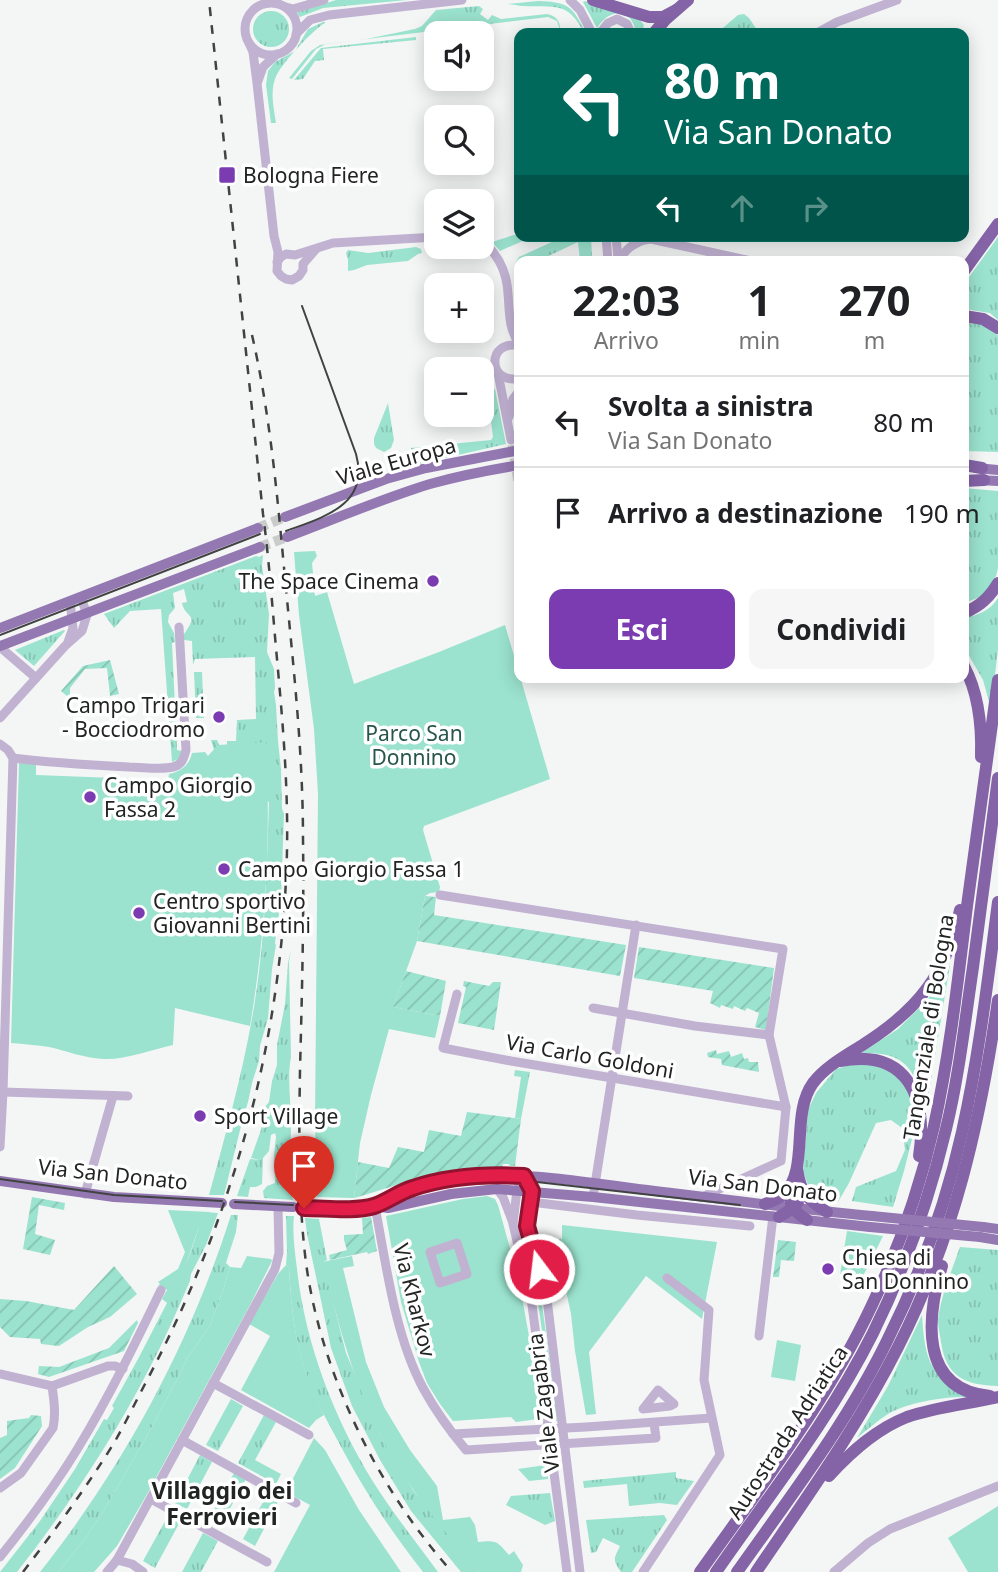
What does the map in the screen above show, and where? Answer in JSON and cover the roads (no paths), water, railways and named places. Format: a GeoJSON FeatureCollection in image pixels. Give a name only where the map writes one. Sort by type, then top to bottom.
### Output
{"type":"FeatureCollection","features":[{"type":"Feature","properties":{"kind":"highway"},"geometry":{"type":"LineString","coordinates":[[593,0],[649,17],[663,17],[676,10]]}},
{"type":"Feature","properties":{"kind":"highway"},"geometry":{"type":"LineString","coordinates":[[659,28],[688,0]]}},
{"type":"Feature","properties":{"kind":"highway"},"geometry":{"type":"LineString","coordinates":[[969,264],[998,224]]}},
{"type":"Feature","properties":{"kind":"highway"},"geometry":{"type":"LineString","coordinates":[[969,317],[983,319],[998,328]]}},
{"type":"Feature","properties":{"kind":"highway"},"geometry":{"type":"LineString","coordinates":[[969,468],[983,474]]}},
{"type":"Feature","properties":{"kind":"highway"},"geometry":{"type":"LineString","coordinates":[[969,478],[983,474]]}},
{"type":"Feature","properties":{"kind":"highway"},"geometry":{"type":"LineString","coordinates":[[969,610],[988,598],[998,583]]}},
{"type":"Feature","properties":{"kind":"highway"},"geometry":{"type":"LineString","coordinates":[[776,1216],[793,1208],[798,1201],[795,1185],[807,1093],[819,1076],[836,1062],[901,1018],[937,974],[948,950],[958,919],[976,839],[980,719],[976,696],[969,678]]}},
{"type":"Feature","properties":{"kind":"highway","name":"Tangenziale di Bologna"},"geometry":{"type":"LineString","coordinates":[[700,1572],[827,1389],[872,1304],[896,1248],[923,1167],[942,1086],[998,680]]}},
{"type":"Feature","properties":{"kind":"highway","name":"Autostrada Adriatica"},"geometry":{"type":"LineString","coordinates":[[716,1572],[835,1401],[872,1334],[913,1240],[936,1168],[955,1088],[998,778]]}},
{"type":"Feature","properties":{"kind":"highway","name":"Autostrada Adriatica"},"geometry":{"type":"LineString","coordinates":[[737,1572],[822,1451],[870,1374],[909,1293],[929,1243],[949,1184],[962,1133],[980,1038],[998,902]]}},
{"type":"Feature","properties":{"kind":"highway"},"geometry":{"type":"LineString","coordinates":[[998,1000],[983,1095],[930,1315],[932,1345],[940,1367],[953,1382],[972,1393],[998,1397]]}},
{"type":"Feature","properties":{"kind":"highway"},"geometry":{"type":"LineString","coordinates":[[836,1062],[865,1059],[889,1065],[903,1075],[917,1097],[922,1132],[920,1155],[896,1248]]}},
{"type":"Feature","properties":{"kind":"highway"},"geometry":{"type":"LineString","coordinates":[[765,1204],[795,1185]]}},
{"type":"Feature","properties":{"kind":"highway"},"geometry":{"type":"LineString","coordinates":[[795,1185],[808,1199],[827,1212]]}},
{"type":"Feature","properties":{"kind":"highway"},"geometry":{"type":"LineString","coordinates":[[756,1572],[841,1446],[894,1356],[930,1277],[961,1190]]}},
{"type":"Feature","properties":{"kind":"highway"},"geometry":{"type":"LineString","coordinates":[[793,1208],[807,1220]]}},
{"type":"Feature","properties":{"kind":"highway"},"geometry":{"type":"LineString","coordinates":[[786,1527],[839,1464],[863,1442],[882,1430],[919,1413],[998,1397]]}},
{"type":"Feature","properties":{"kind":"main road","name":"Viale Europa"},"geometry":{"type":"LineString","coordinates":[[285,517],[426,468],[514,451]]}},
{"type":"Feature","properties":{"kind":"main road","name":"Viale Europa"},"geometry":{"type":"LineString","coordinates":[[287,537],[400,494],[448,479],[514,467]]}},
{"type":"Feature","properties":{"kind":"main road"},"geometry":{"type":"LineString","coordinates":[[983,474],[998,470]]}},
{"type":"Feature","properties":{"kind":"main road"},"geometry":{"type":"LineString","coordinates":[[983,474],[998,481]]}},
{"type":"Feature","properties":{"kind":"main road"},"geometry":{"type":"LineString","coordinates":[[0,628],[258,528]]}},
{"type":"Feature","properties":{"kind":"main road"},"geometry":{"type":"LineString","coordinates":[[0,646],[260,547]]}},
{"type":"Feature","properties":{"kind":"main road","name":"Via San Donato"},"geometry":{"type":"LineString","coordinates":[[375,1206],[413,1188],[445,1180],[483,1175],[524,1176],[827,1212],[871,1221]]}},
{"type":"Feature","properties":{"kind":"main road","name":"Via San Donato"},"geometry":{"type":"LineString","coordinates":[[0,1181],[117,1198],[222,1203]]}},
{"type":"Feature","properties":{"kind":"main road","name":"Via San Donato"},"geometry":{"type":"LineString","coordinates":[[234,1204],[388,1208],[451,1194],[497,1189],[517,1190],[531,1197],[593,1197],[807,1220],[871,1221],[982,1232],[998,1229]]}},
{"type":"Feature","properties":{"kind":"main road","name":"Via San Donato"},"geometry":{"type":"LineString","coordinates":[[982,1232],[998,1240]]}},
{"type":"Feature","properties":{"kind":"street"},"geometry":{"type":"LineString","coordinates":[[248,0],[245,32],[253,52],[277,268],[283,278],[295,279],[303,270],[300,258],[276,243]]}},
{"type":"Feature","properties":{"kind":"street"},"geometry":{"type":"LineString","coordinates":[[262,0],[293,9],[324,0]]}},
{"type":"Feature","properties":{"kind":"street"},"geometry":{"type":"LineString","coordinates":[[257,83],[263,66],[289,47],[296,34],[310,20],[329,15],[462,0]]}},
{"type":"Feature","properties":{"kind":"street"},"geometry":{"type":"LineString","coordinates":[[570,0],[580,10],[590,28]]}},
{"type":"Feature","properties":{"kind":"street"},"geometry":{"type":"LineString","coordinates":[[826,28],[897,0]]}},
{"type":"Feature","properties":{"kind":"street"},"geometry":{"type":"LineString","coordinates":[[248,15],[259,6],[277,4],[294,17],[296,34]]}},
{"type":"Feature","properties":{"kind":"street"},"geometry":{"type":"LineString","coordinates":[[604,28],[617,19],[629,28]]}},
{"type":"Feature","properties":{"kind":"street"},"geometry":{"type":"LineString","coordinates":[[249,43],[261,53],[276,54]]}},
{"type":"Feature","properties":{"kind":"street"},"geometry":{"type":"LineString","coordinates":[[278,262],[281,257],[337,243],[424,238]]}},
{"type":"Feature","properties":{"kind":"street"},"geometry":{"type":"LineString","coordinates":[[621,256],[629,247],[640,242]]}},
{"type":"Feature","properties":{"kind":"street"},"geometry":{"type":"LineString","coordinates":[[665,242],[728,256]]}},
{"type":"Feature","properties":{"kind":"street"},"geometry":{"type":"LineString","coordinates":[[303,264],[316,249]]}},
{"type":"Feature","properties":{"kind":"street"},"geometry":{"type":"LineString","coordinates":[[494,254],[505,273],[509,290],[511,330],[509,338],[495,357],[495,367],[511,440]]}},
{"type":"Feature","properties":{"kind":"street"},"geometry":{"type":"LineString","coordinates":[[511,330],[514,335]]}},
{"type":"Feature","properties":{"kind":"street"},"geometry":{"type":"LineString","coordinates":[[503,347],[514,344]]}},
{"type":"Feature","properties":{"kind":"street"},"geometry":{"type":"LineString","coordinates":[[498,372],[507,379],[514,378]]}},
{"type":"Feature","properties":{"kind":"street"},"geometry":{"type":"LineString","coordinates":[[508,420],[514,398]]}},
{"type":"Feature","properties":{"kind":"street"},"geometry":{"type":"LineString","coordinates":[[0,718],[82,631],[87,613],[81,597]]}},
{"type":"Feature","properties":{"kind":"street"},"geometry":{"type":"LineString","coordinates":[[65,646],[72,634],[69,601]]}},
{"type":"Feature","properties":{"kind":"street"},"geometry":{"type":"LineString","coordinates":[[13,758],[66,764],[142,767],[169,767],[181,763],[186,750],[179,628]]}},
{"type":"Feature","properties":{"kind":"street"},"geometry":{"type":"LineString","coordinates":[[0,646],[36,678]]}},
{"type":"Feature","properties":{"kind":"street"},"geometry":{"type":"LineString","coordinates":[[0,744],[13,758],[0,1147]]}},
{"type":"Feature","properties":{"kind":"street"},"geometry":{"type":"LineString","coordinates":[[440,895],[783,949],[769,1035],[786,1107],[780,1161],[702,1197]]}},
{"type":"Feature","properties":{"kind":"street"},"geometry":{"type":"LineString","coordinates":[[593,1197],[636,925]]}},
{"type":"Feature","properties":{"kind":"street","name":"Via Carlo Goldoni"},"geometry":{"type":"LineString","coordinates":[[457,994],[443,1048],[786,1107]]}},
{"type":"Feature","properties":{"kind":"street"},"geometry":{"type":"LineString","coordinates":[[593,1008],[695,1026],[769,1035]]}},
{"type":"Feature","properties":{"kind":"street"},"geometry":{"type":"LineString","coordinates":[[3,1092],[128,1096]]}},
{"type":"Feature","properties":{"kind":"street"},"geometry":{"type":"LineString","coordinates":[[85,1194],[113,1096]]}},
{"type":"Feature","properties":{"kind":"street"},"geometry":{"type":"LineString","coordinates":[[517,1190],[524,1176]]}},
{"type":"Feature","properties":{"kind":"street"},"geometry":{"type":"LineString","coordinates":[[524,1176],[531,1197]]}},
{"type":"Feature","properties":{"kind":"street","name":"Viale Zagabria"},"geometry":{"type":"LineString","coordinates":[[497,1189],[503,1197],[513,1224],[532,1305],[566,1572]]}},
{"type":"Feature","properties":{"kind":"street","name":"Viale Zagabria"},"geometry":{"type":"LineString","coordinates":[[513,1224],[517,1190]]}},
{"type":"Feature","properties":{"kind":"street","name":"Viale Zagabria"},"geometry":{"type":"LineString","coordinates":[[531,1197],[527,1226],[547,1299],[580,1572]]}},
{"type":"Feature","properties":{"kind":"street","name":"Via San Donato"},"geometry":{"type":"LineString","coordinates":[[531,1197],[637,1215],[750,1226]]}},
{"type":"Feature","properties":{"kind":"street","name":"Via Kharkov"},"geometry":{"type":"LineString","coordinates":[[375,1206],[394,1303],[412,1364],[423,1388],[453,1434],[466,1450],[551,1444]]}},
{"type":"Feature","properties":{"kind":"street"},"geometry":{"type":"LineString","coordinates":[[107,1572],[117,1560],[151,1499],[278,1260],[278,1207]]}},
{"type":"Feature","properties":{"kind":"street"},"geometry":{"type":"LineString","coordinates":[[760,1336],[776,1216]]}},
{"type":"Feature","properties":{"kind":"street"},"geometry":{"type":"LineString","coordinates":[[457,1243],[467,1274],[440,1283],[430,1252],[457,1243]]}},
{"type":"Feature","properties":{"kind":"street"},"geometry":{"type":"LineString","coordinates":[[643,1572],[720,1455],[704,1380],[709,1310],[667,1278]]}},
{"type":"Feature","properties":{"kind":"street"},"geometry":{"type":"LineString","coordinates":[[0,1557],[76,1451],[123,1369],[161,1290]]}},
{"type":"Feature","properties":{"kind":"street"},"geometry":{"type":"LineString","coordinates":[[0,1374],[52,1386],[108,1366],[123,1369]]}},
{"type":"Feature","properties":{"kind":"street"},"geometry":{"type":"LineString","coordinates":[[213,1383],[309,1435]]}},
{"type":"Feature","properties":{"kind":"street"},"geometry":{"type":"LineString","coordinates":[[0,1488],[21,1473],[53,1427],[55,1404],[52,1386]]}},
{"type":"Feature","properties":{"kind":"street"},"geometry":{"type":"LineString","coordinates":[[453,1434],[711,1418]]}},
{"type":"Feature","properties":{"kind":"street"},"geometry":{"type":"LineString","coordinates":[[551,1444],[656,1438],[654,1423]]}},
{"type":"Feature","properties":{"kind":"street"},"geometry":{"type":"LineString","coordinates":[[182,1440],[296,1503]]}},
{"type":"Feature","properties":{"kind":"street"},"geometry":{"type":"LineString","coordinates":[[834,1572],[868,1543],[890,1529],[998,1486]]}},
{"type":"Feature","properties":{"kind":"street"},"geometry":{"type":"LineString","coordinates":[[151,1499],[267,1562]]}},
{"type":"Feature","properties":{"kind":"street"},"geometry":{"type":"LineString","coordinates":[[117,1560],[132,1564],[143,1572]]}},
{"type":"Feature","properties":{"kind":"tunnel"},"geometry":{"type":"LineString","coordinates":[[512,445],[514,457]]}},
{"type":"Feature","properties":{"kind":"tunnel"},"geometry":{"type":"LineString","coordinates":[[258,528],[285,517]]}},
{"type":"Feature","properties":{"kind":"tunnel"},"geometry":{"type":"LineString","coordinates":[[260,547],[287,537]]}},
{"type":"Feature","properties":{"kind":"tram line"},"geometry":{"type":"LineString","coordinates":[[286,531],[329,514],[340,506],[350,497],[356,486],[359,471],[356,454],[302,306]]}},
{"type":"Feature","properties":{"kind":"tram line"},"geometry":{"type":"LineString","coordinates":[[0,635],[260,534]]}},
{"type":"Feature","properties":{"kind":"tram line"},"geometry":{"type":"LineString","coordinates":[[304,1205],[374,1204],[435,1187],[502,1178],[740,1205]]}},
{"type":"Feature","properties":{"kind":"tram line"},"geometry":{"type":"LineString","coordinates":[[0,1179],[114,1195],[222,1201]]}},
{"type":"Feature","properties":{"kind":"tram line"},"geometry":{"type":"LineString","coordinates":[[235,1202],[293,1205]]}},
{"type":"Feature","properties":{"kind":"railway"},"geometry":{"type":"LineString","coordinates":[[23,1572],[114,1443],[175,1324],[201,1263],[244,1139],[260,1075],[281,945],[287,850],[283,734],[269,564],[209,0]]}},
{"type":"Feature","properties":{"kind":"railway"},"geometry":{"type":"LineString","coordinates":[[252,335],[273,461],[300,745],[303,808],[300,1166],[306,1263],[325,1346],[339,1388],[357,1428],[400,1504],[452,1572]]}},
{"type":"Feature","properties":{"kind":"place","name":"Bologna Fiere"},"geometry":{"type":"Point","coordinates":[227,175]}},
{"type":"Feature","properties":{"kind":"place","name":"The Space Cinema"},"geometry":{"type":"Point","coordinates":[433,581]}},
{"type":"Feature","properties":{"kind":"place","name":"Campo Trigari - Bocciodromo"},"geometry":{"type":"Point","coordinates":[219,717]}},
{"type":"Feature","properties":{"kind":"place","name":"Campo Giorgio Fassa 2"},"geometry":{"type":"Point","coordinates":[90,797]}},
{"type":"Feature","properties":{"kind":"place","name":"Campo Giorgio Fassa 1"},"geometry":{"type":"Point","coordinates":[224,869]}},
{"type":"Feature","properties":{"kind":"place","name":"Centro sportivo Giovanni Bertini"},"geometry":{"type":"Point","coordinates":[139,913]}},
{"type":"Feature","properties":{"kind":"place","name":"Sport Village"},"geometry":{"type":"Point","coordinates":[200,1116]}},
{"type":"Feature","properties":{"kind":"place","name":"Chiesa di San Donnino"},"geometry":{"type":"Point","coordinates":[828,1269]}},
{"type":"Feature","properties":{"kind":"district","name":"Villaggio dei Ferrovieri"},"geometry":{"type":"Point","coordinates":[222,1503]}},
{"type":"Feature","properties":{"kind":"park label","name":"Parco San Donnino"},"geometry":{"type":"Point","coordinates":[414,745]}}]}
